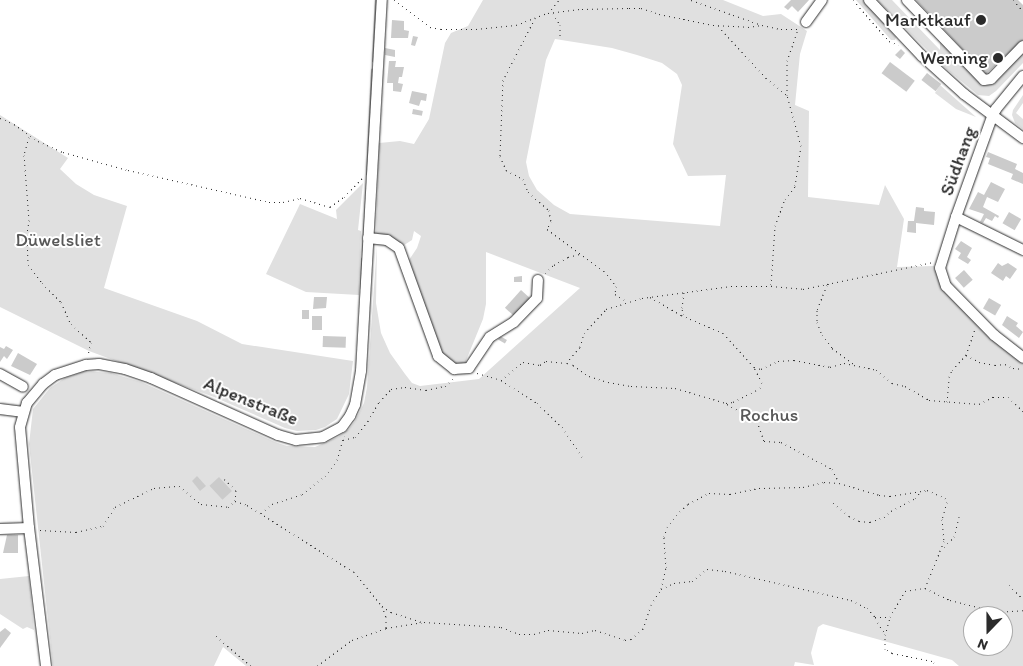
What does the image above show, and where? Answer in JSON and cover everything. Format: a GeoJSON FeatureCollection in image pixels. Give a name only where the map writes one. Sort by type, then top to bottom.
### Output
{"type":"FeatureCollection","features":[{"type":"Feature","properties":{"kind":"street","name":"Alpenstraße"},"geometry":{"type":"LineString","coordinates":[[46,666],[29,528],[20,427],[24,412],[35,393],[55,375],[76,367],[98,364],[125,369],[151,378],[278,436],[309,440],[334,432],[342,427],[355,405],[361,371],[382,0]]}},
{"type":"Feature","properties":{"kind":"street"},"geometry":{"type":"LineString","coordinates":[[802,25],[822,0]]}},
{"type":"Feature","properties":{"kind":"street"},"geometry":{"type":"LineString","coordinates":[[869,0],[922,56],[992,117],[1023,138]]}},
{"type":"Feature","properties":{"kind":"street"},"geometry":{"type":"LineString","coordinates":[[908,0],[984,80],[992,79],[1023,46]]}},
{"type":"Feature","properties":{"kind":"street","name":"Südhang"},"geometry":{"type":"LineString","coordinates":[[941,263],[992,117],[996,109],[1023,76]]}},
{"type":"Feature","properties":{"kind":"street","name":"Südhang"},"geometry":{"type":"LineString","coordinates":[[956,217],[1023,250]]}},
{"type":"Feature","properties":{"kind":"street"},"geometry":{"type":"LineString","coordinates":[[368,238],[387,240],[399,248],[438,356],[454,369],[469,368],[490,337],[514,322],[537,298],[538,280]]}},
{"type":"Feature","properties":{"kind":"street"},"geometry":{"type":"LineString","coordinates":[[941,263],[941,278],[946,286],[980,318],[994,335],[1022,354]]}},
{"type":"Feature","properties":{"kind":"street"},"geometry":{"type":"LineString","coordinates":[[0,374],[23,387]]}},
{"type":"Feature","properties":{"kind":"street"},"geometry":{"type":"LineString","coordinates":[[0,409],[24,412]]}},
{"type":"Feature","properties":{"kind":"street"},"geometry":{"type":"LineString","coordinates":[[0,529],[29,528]]}},
{"type":"Feature","properties":{"kind":"path"},"geometry":{"type":"LineString","coordinates":[[394,0],[430,27],[441,29],[476,29],[516,25],[548,13],[582,9],[641,8],[659,14],[717,25],[748,27],[762,25]]}},
{"type":"Feature","properties":{"kind":"path"},"geometry":{"type":"LineString","coordinates":[[548,13],[559,0]]}},
{"type":"Feature","properties":{"kind":"path"},"geometry":{"type":"LineString","coordinates":[[691,0],[762,25],[781,29],[802,25]]}},
{"type":"Feature","properties":{"kind":"path"},"geometry":{"type":"LineString","coordinates":[[1013,0],[1023,11]]}},
{"type":"Feature","properties":{"kind":"path"},"geometry":{"type":"LineString","coordinates":[[1019,7],[1022,4]]}},
{"type":"Feature","properties":{"kind":"path"},"geometry":{"type":"LineString","coordinates":[[553,13],[560,26],[560,39]]}},
{"type":"Feature","properties":{"kind":"path"},"geometry":{"type":"LineString","coordinates":[[535,18],[503,80],[501,98],[504,110],[500,156],[506,170],[523,180],[528,192],[549,210],[551,221],[547,229],[612,278],[616,286],[615,294],[628,302]]}},
{"type":"Feature","properties":{"kind":"path"},"geometry":{"type":"LineString","coordinates":[[717,25],[770,82],[787,95]]}},
{"type":"Feature","properties":{"kind":"path"},"geometry":{"type":"LineString","coordinates":[[771,286],[775,226],[785,199],[795,186],[801,146],[787,95],[787,61],[802,25]]}},
{"type":"Feature","properties":{"kind":"path"},"geometry":{"type":"LineString","coordinates":[[0,118],[14,124],[29,136],[63,152],[104,164],[269,202],[283,202],[300,198],[330,207],[344,197],[362,177],[371,178]]}},
{"type":"Feature","properties":{"kind":"path"},"geometry":{"type":"LineString","coordinates":[[29,136],[24,155],[29,220],[27,235],[28,265],[61,302],[71,324],[88,337],[91,342],[89,351]]}},
{"type":"Feature","properties":{"kind":"path"},"geometry":{"type":"LineString","coordinates":[[538,280],[554,264],[568,257],[581,254]]}},
{"type":"Feature","properties":{"kind":"path"},"geometry":{"type":"LineString","coordinates":[[566,363],[580,347],[584,334],[606,309],[649,296],[731,286],[771,286],[803,289],[928,262],[941,263]]}},
{"type":"Feature","properties":{"kind":"path"},"geometry":{"type":"LineString","coordinates":[[827,285],[817,310],[817,322],[822,335],[832,348],[856,366]]}},
{"type":"Feature","properties":{"kind":"path"},"geometry":{"type":"LineString","coordinates":[[683,316],[684,292]]}},
{"type":"Feature","properties":{"kind":"path"},"geometry":{"type":"LineString","coordinates":[[649,296],[683,316],[723,333],[754,367],[762,383],[760,388],[733,402],[726,403]]}},
{"type":"Feature","properties":{"kind":"path"},"geometry":{"type":"LineString","coordinates":[[947,402],[948,377],[966,355],[980,318]]}},
{"type":"Feature","properties":{"kind":"path"},"geometry":{"type":"LineString","coordinates":[[966,355],[969,358],[988,364],[1005,364],[1013,368],[1023,368]]}},
{"type":"Feature","properties":{"kind":"path"},"geometry":{"type":"LineString","coordinates":[[754,367],[760,369],[778,361],[794,360],[830,367],[844,364],[876,370],[892,383],[905,386],[930,400],[979,404],[994,397],[1008,397],[1023,411]]}},
{"type":"Feature","properties":{"kind":"path"},"geometry":{"type":"LineString","coordinates":[[501,380],[523,362],[540,365],[546,361],[566,363],[573,365],[589,376],[608,382],[631,386],[675,388],[726,403],[757,421],[764,441],[781,442],[832,469],[840,483]]}},
{"type":"Feature","properties":{"kind":"path"},"geometry":{"type":"LineString","coordinates":[[472,372],[501,380],[537,403],[562,427],[584,460]]}},
{"type":"Feature","properties":{"kind":"path"},"geometry":{"type":"LineString","coordinates":[[260,514],[272,504],[302,494],[325,476],[336,460],[343,440],[355,436],[368,421],[379,402],[391,389],[404,387],[426,390],[445,386],[459,374]]}},
{"type":"Feature","properties":{"kind":"path"},"geometry":{"type":"LineString","coordinates":[[29,528],[48,532],[76,532],[104,526],[115,507],[154,488],[179,486],[201,504],[220,507],[228,506],[235,501],[236,490],[224,479]]}},
{"type":"Feature","properties":{"kind":"path"},"geometry":{"type":"LineString","coordinates":[[317,666],[352,640],[386,628],[424,622],[501,627],[519,634],[534,634],[548,630],[582,633],[595,630],[625,640],[632,639],[643,629],[651,605],[662,589],[666,568],[664,537],[667,527],[676,515],[700,497],[709,493],[730,494],[759,488],[803,487],[824,482],[840,483],[879,495],[890,496],[922,490],[936,493],[947,502],[942,513],[945,534],[943,548],[925,588]]}},
{"type":"Feature","properties":{"kind":"path"},"geometry":{"type":"LineString","coordinates":[[833,503],[849,516],[859,521],[870,522],[884,518],[891,511],[915,498],[922,490]]}},
{"type":"Feature","properties":{"kind":"path"},"geometry":{"type":"LineString","coordinates":[[235,501],[247,505],[354,572],[382,606],[391,612],[424,622]]}},
{"type":"Feature","properties":{"kind":"path"},"geometry":{"type":"LineString","coordinates":[[943,548],[954,537],[959,517]]}},
{"type":"Feature","properties":{"kind":"path"},"geometry":{"type":"LineString","coordinates":[[662,589],[674,583],[692,582],[707,569],[726,571],[850,600],[867,608],[875,617],[885,635]]}},
{"type":"Feature","properties":{"kind":"path"},"geometry":{"type":"LineString","coordinates":[[1009,585],[1023,599]]}},
{"type":"Feature","properties":{"kind":"path"},"geometry":{"type":"LineString","coordinates":[[938,666],[932,662],[892,653],[885,649],[885,635],[890,617],[905,592],[925,588],[950,600],[997,612],[1023,610]]}},
{"type":"Feature","properties":{"kind":"path"},"geometry":{"type":"LineString","coordinates":[[382,606],[386,618],[386,628]]}},
{"type":"Feature","properties":{"kind":"path"},"geometry":{"type":"LineString","coordinates":[[875,617],[890,617]]}},
{"type":"Feature","properties":{"kind":"path"},"geometry":{"type":"LineString","coordinates":[[216,636],[250,666]]}},
{"type":"Feature","properties":{"kind":"green space","name":"Rochus"},"geometry":{"type":"Polygon","coordinates":[[[483,0],[723,0],[763,16],[781,14],[807,31],[800,54],[795,105],[809,111],[808,197],[879,205],[885,185],[904,219],[897,267],[934,266],[1023,362],[1023,666],[959,666],[952,660],[823,624],[818,627],[811,653],[814,665],[795,662],[794,666],[246,666],[223,647],[214,666],[53,666],[29,444],[33,409],[50,388],[65,378],[85,371],[111,373],[141,382],[275,442],[287,446],[315,447],[338,437],[349,429],[364,403],[367,387],[377,245],[376,303],[381,333],[390,353],[405,374],[412,383],[420,386],[479,379],[580,288],[486,252],[486,304],[483,319],[465,363],[455,366],[442,354],[409,260],[417,248],[421,236],[414,231],[412,240],[401,247],[391,239],[376,233],[379,143],[400,141],[414,144],[429,119],[445,43],[451,33],[468,26],[483,0]],[[555,39],[546,60],[526,162],[529,176],[537,190],[554,205],[570,214],[720,226],[726,175],[688,176],[673,144],[682,85],[677,74],[662,63],[612,48],[555,39]]]}},
{"type":"Feature","properties":{"kind":"green space"},"geometry":{"type":"Polygon","coordinates":[[[856,0],[863,0],[896,37],[895,40],[891,40],[856,0]]]}},
{"type":"Feature","properties":{"kind":"green space"},"geometry":{"type":"Polygon","coordinates":[[[877,0],[892,0],[940,50],[940,41],[982,85],[994,84],[1023,53],[1023,63],[989,96],[978,95],[943,66],[877,0]]]}},
{"type":"Feature","properties":{"kind":"green space"},"geometry":{"type":"Polygon","coordinates":[[[940,85],[976,117],[956,109],[935,93],[940,85]]]}},
{"type":"Feature","properties":{"kind":"green space"},"geometry":{"type":"Polygon","coordinates":[[[1023,95],[1023,103],[1016,113],[1023,119],[1023,129],[1015,123],[1012,115],[1013,110],[1023,95]]]}},
{"type":"Feature","properties":{"kind":"green space","name":"Düwelsliet"},"geometry":{"type":"Polygon","coordinates":[[[0,115],[68,158],[60,169],[76,184],[94,195],[127,206],[104,288],[197,321],[242,344],[353,361],[349,394],[337,419],[325,427],[316,430],[297,431],[285,428],[214,397],[89,351],[0,307],[0,115]]]}},
{"type":"Feature","properties":{"kind":"green space"},"geometry":{"type":"Polygon","coordinates":[[[363,183],[358,230],[361,231],[359,295],[306,292],[266,274],[300,204],[337,219],[336,210],[363,183]]]}},
{"type":"Feature","properties":{"kind":"green space"},"geometry":{"type":"Polygon","coordinates":[[[29,576],[34,630],[27,627],[23,629],[0,614],[0,579],[29,576]]]}},
{"type":"Feature","properties":{"kind":"building"},"geometry":{"type":"Polygon","coordinates":[[[791,0],[809,0],[798,12],[792,6],[788,10],[784,7],[791,0]]]}},
{"type":"Feature","properties":{"kind":"building"},"geometry":{"type":"Polygon","coordinates":[[[916,0],[1018,0],[1023,5],[1023,40],[986,74],[916,0]]]}},
{"type":"Feature","properties":{"kind":"building"},"geometry":{"type":"Polygon","coordinates":[[[392,20],[404,21],[404,30],[409,31],[408,38],[391,38],[392,20]]]}},
{"type":"Feature","properties":{"kind":"building"},"geometry":{"type":"Polygon","coordinates":[[[413,36],[418,37],[415,46],[411,45],[413,36]]]}},
{"type":"Feature","properties":{"kind":"building"},"geometry":{"type":"Polygon","coordinates":[[[385,48],[395,50],[395,57],[385,55],[385,48]]]}},
{"type":"Feature","properties":{"kind":"building"},"geometry":{"type":"Polygon","coordinates":[[[901,49],[905,53],[900,59],[895,55],[901,49]]]}},
{"type":"Feature","properties":{"kind":"building"},"geometry":{"type":"Polygon","coordinates":[[[389,61],[396,61],[395,67],[404,67],[402,77],[399,77],[398,83],[403,84],[401,92],[393,91],[393,83],[387,83],[389,61]]]}},
{"type":"Feature","properties":{"kind":"building"},"geometry":{"type":"Polygon","coordinates":[[[890,62],[915,81],[906,92],[882,73],[890,62]]]}},
{"type":"Feature","properties":{"kind":"building"},"geometry":{"type":"Polygon","coordinates":[[[927,73],[941,84],[936,91],[921,80],[927,73]]]}},
{"type":"Feature","properties":{"kind":"building"},"geometry":{"type":"Polygon","coordinates":[[[412,91],[427,94],[426,101],[421,100],[419,106],[409,103],[412,91]]]}},
{"type":"Feature","properties":{"kind":"building"},"geometry":{"type":"Polygon","coordinates":[[[413,109],[423,111],[422,116],[412,114],[413,109]]]}},
{"type":"Feature","properties":{"kind":"building"},"geometry":{"type":"Polygon","coordinates":[[[988,152],[1017,164],[1015,169],[1023,173],[1023,184],[1011,179],[1013,174],[988,164],[990,158],[986,157],[988,152]]]}},
{"type":"Feature","properties":{"kind":"building"},"geometry":{"type":"Polygon","coordinates":[[[991,182],[1005,189],[998,202],[987,197],[983,207],[999,216],[998,218],[995,216],[992,221],[986,218],[983,223],[980,222],[984,214],[969,209],[978,192],[984,195],[991,182]]]}},
{"type":"Feature","properties":{"kind":"building"},"geometry":{"type":"Polygon","coordinates":[[[916,207],[924,208],[924,211],[935,212],[934,225],[916,223],[916,233],[907,232],[908,221],[914,221],[916,207]]]}},
{"type":"Feature","properties":{"kind":"building"},"geometry":{"type":"Polygon","coordinates":[[[1009,212],[1021,219],[1015,230],[1002,223],[1009,212]]]}},
{"type":"Feature","properties":{"kind":"building"},"geometry":{"type":"Polygon","coordinates":[[[961,241],[972,248],[967,257],[971,260],[968,264],[958,258],[961,253],[955,249],[961,241]]]}},
{"type":"Feature","properties":{"kind":"building"},"geometry":{"type":"Polygon","coordinates":[[[998,263],[1002,266],[1008,263],[1017,269],[1010,279],[1006,276],[1003,281],[991,273],[998,263]]]}},
{"type":"Feature","properties":{"kind":"building"},"geometry":{"type":"Polygon","coordinates":[[[964,270],[973,280],[964,288],[955,278],[964,270]]]}},
{"type":"Feature","properties":{"kind":"building"},"geometry":{"type":"Polygon","coordinates":[[[522,276],[522,282],[514,282],[514,277],[522,276]]]}},
{"type":"Feature","properties":{"kind":"building"},"geometry":{"type":"Polygon","coordinates":[[[521,290],[531,299],[515,317],[505,308],[521,290]]]}},
{"type":"Feature","properties":{"kind":"building"},"geometry":{"type":"Polygon","coordinates":[[[314,297],[327,297],[326,308],[313,309],[314,297]]]}},
{"type":"Feature","properties":{"kind":"building"},"geometry":{"type":"Polygon","coordinates":[[[989,298],[1001,305],[995,315],[983,308],[989,298]]]}},
{"type":"Feature","properties":{"kind":"building"},"geometry":{"type":"Polygon","coordinates":[[[302,310],[309,310],[309,319],[302,319],[302,310]]]}},
{"type":"Feature","properties":{"kind":"building"},"geometry":{"type":"Polygon","coordinates":[[[312,316],[322,316],[322,330],[312,330],[312,316]]]}},
{"type":"Feature","properties":{"kind":"building"},"geometry":{"type":"Polygon","coordinates":[[[1007,316],[1018,323],[1016,326],[1023,332],[1019,338],[1002,325],[1007,316]]]}},
{"type":"Feature","properties":{"kind":"building"},"geometry":{"type":"Polygon","coordinates":[[[323,336],[346,337],[346,348],[323,347],[323,336]]]}},
{"type":"Feature","properties":{"kind":"building"},"geometry":{"type":"Polygon","coordinates":[[[500,336],[507,340],[505,343],[498,339],[500,336]]]}},
{"type":"Feature","properties":{"kind":"building"},"geometry":{"type":"Polygon","coordinates":[[[6,346],[13,350],[7,359],[4,356],[0,362],[0,347],[4,349],[6,346]]]}},
{"type":"Feature","properties":{"kind":"building"},"geometry":{"type":"Polygon","coordinates":[[[18,353],[37,364],[30,375],[11,366],[18,353]]]}},
{"type":"Feature","properties":{"kind":"building"},"geometry":{"type":"Polygon","coordinates":[[[197,476],[206,486],[200,491],[192,481],[197,476]]]}},
{"type":"Feature","properties":{"kind":"building"},"geometry":{"type":"Polygon","coordinates":[[[219,477],[232,491],[222,500],[209,486],[219,477]]]}},
{"type":"Feature","properties":{"kind":"building"},"geometry":{"type":"Polygon","coordinates":[[[7,535],[18,535],[18,553],[3,553],[7,535]]]}},
{"type":"Feature","properties":{"kind":"building"},"geometry":{"type":"Polygon","coordinates":[[[5,628],[11,633],[0,648],[0,632],[5,628]]]}},
{"type":"Feature","properties":{"kind":"waterway"},"geometry":{"type":"LineString","coordinates":[[373,61],[376,0]]}},
{"type":"Feature","properties":{"kind":"waterway"},"geometry":{"type":"LineString","coordinates":[[367,174],[372,70]]}},
{"type":"Feature","properties":{"kind":"waterway"},"geometry":{"type":"LineString","coordinates":[[363,252],[367,183]]}},
{"type":"Feature","properties":{"kind":"waterway"},"geometry":{"type":"LineString","coordinates":[[361,288],[362,259]]}},
{"type":"Feature","properties":{"kind":"place","name":"Marktkauf"},"geometry":{"type":"Point","coordinates":[981,20]}},
{"type":"Feature","properties":{"kind":"place","name":"Werning"},"geometry":{"type":"Point","coordinates":[998,58]}}]}
